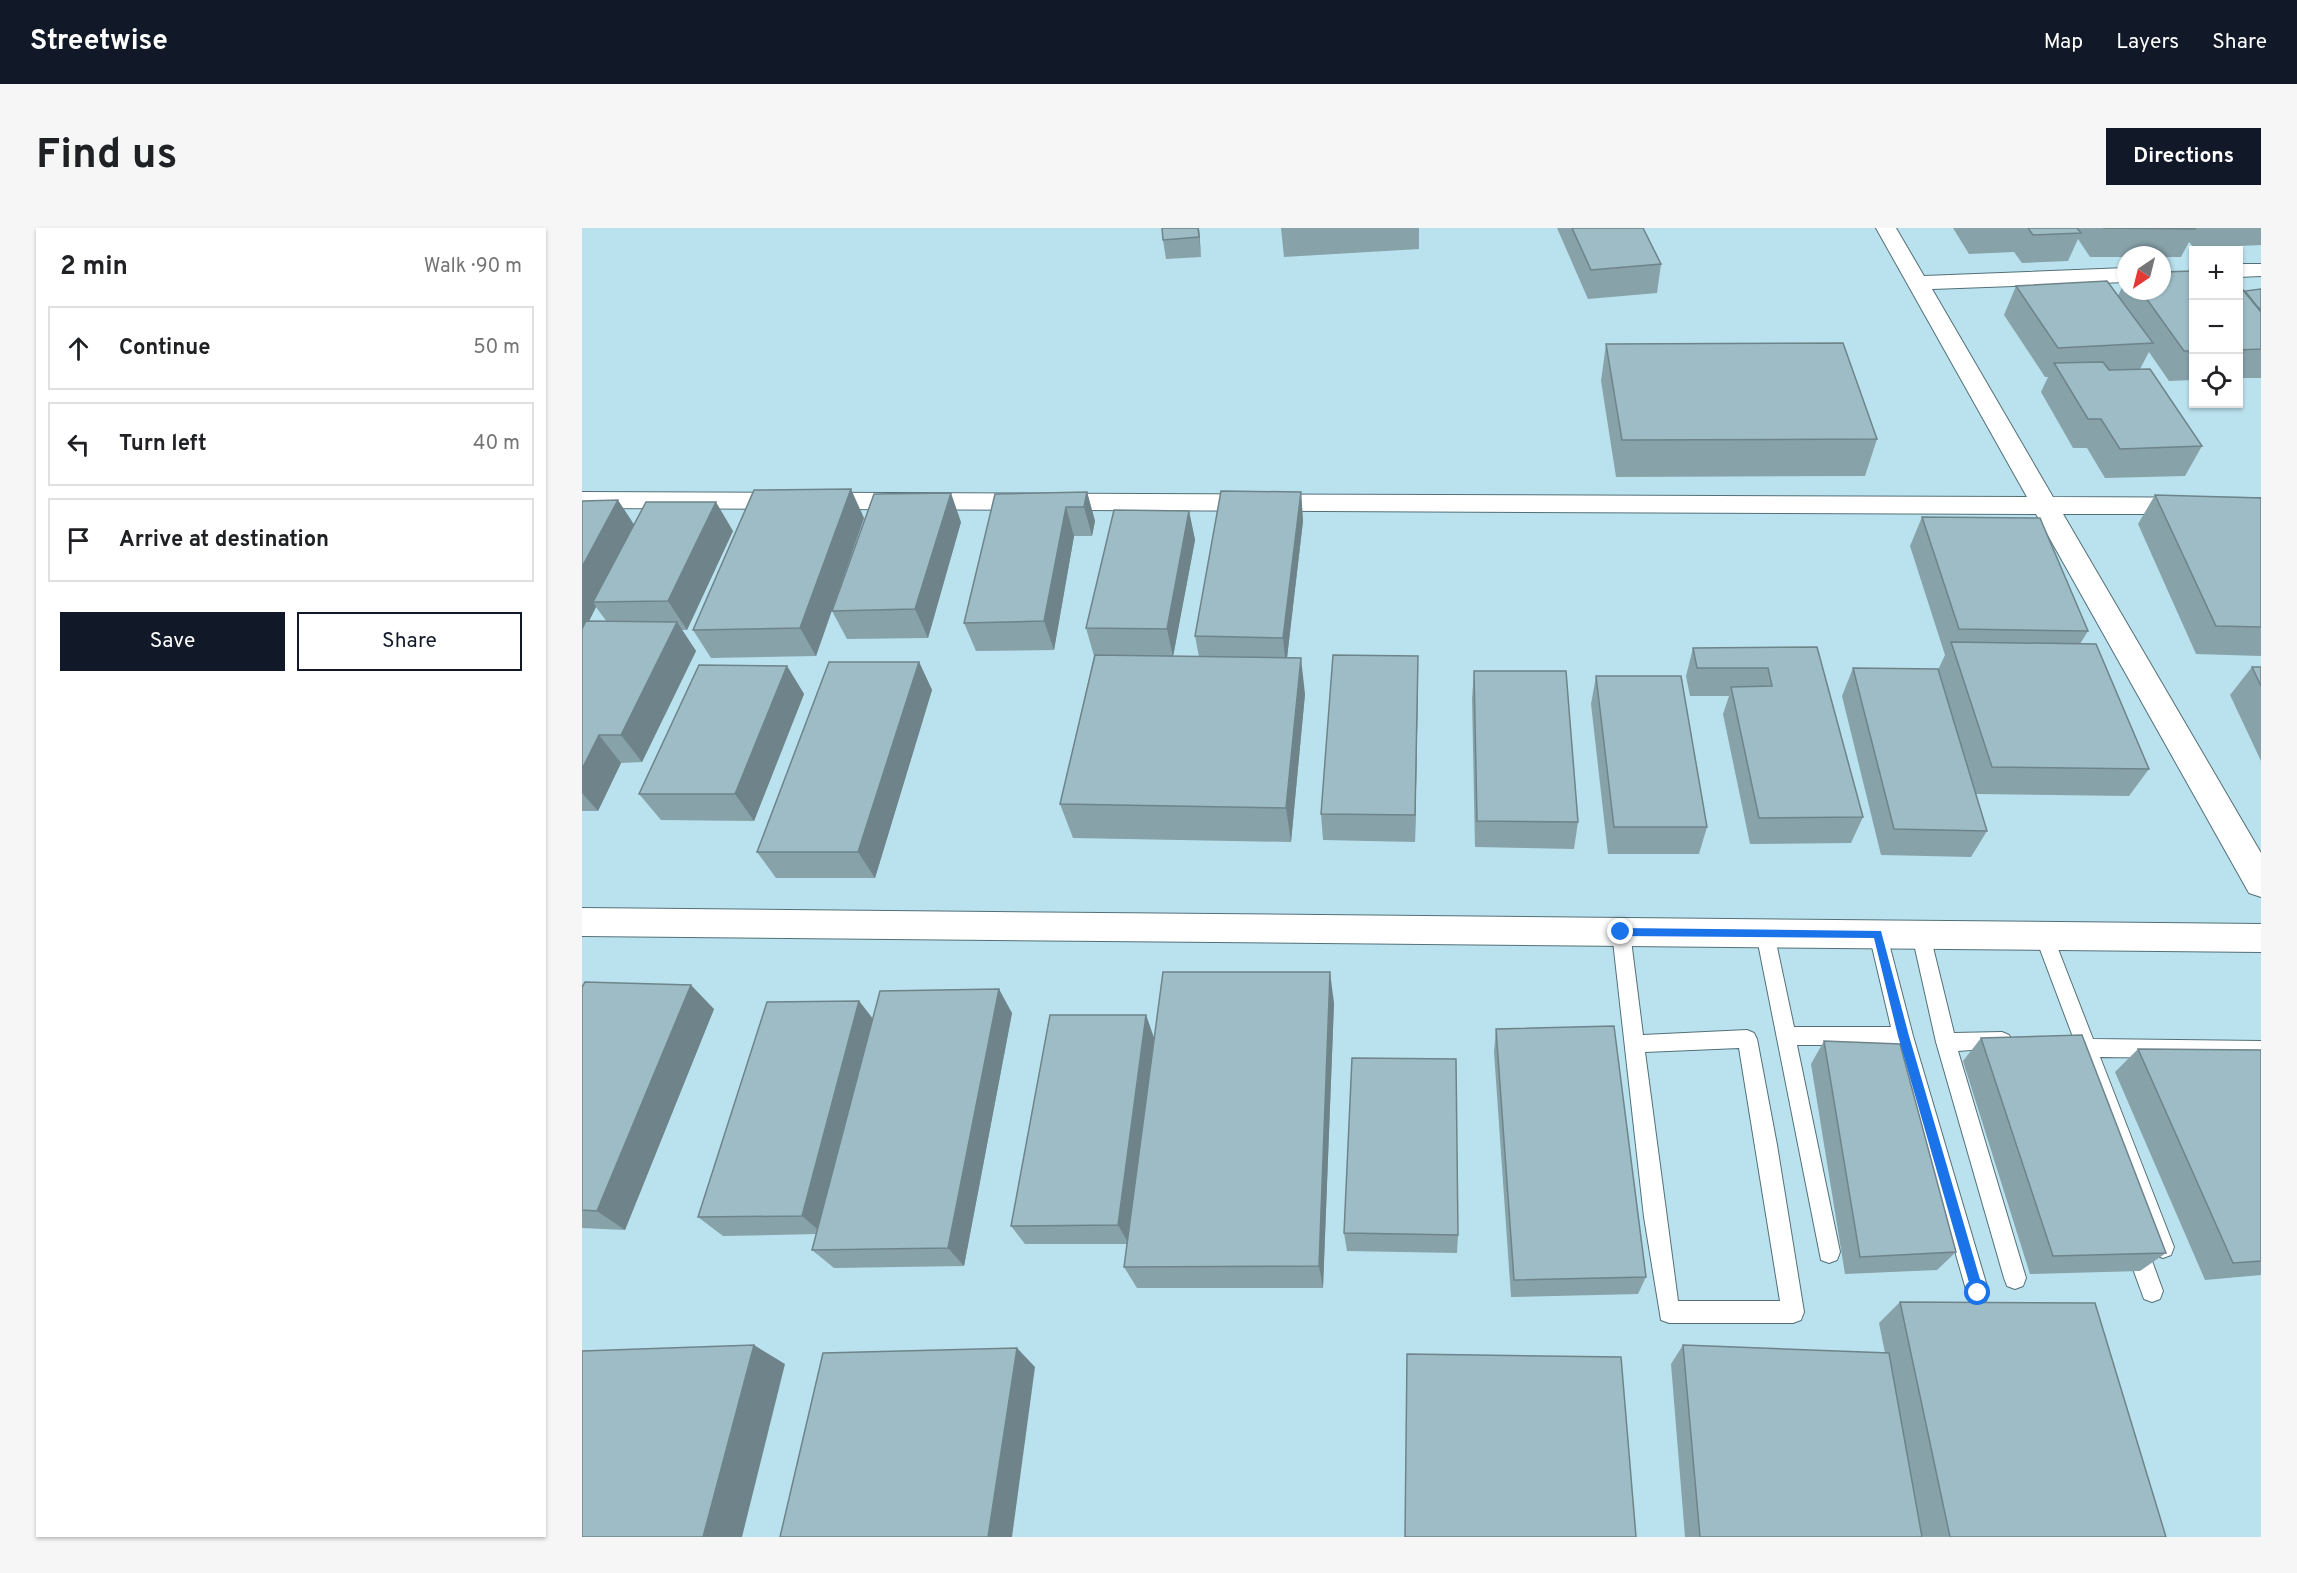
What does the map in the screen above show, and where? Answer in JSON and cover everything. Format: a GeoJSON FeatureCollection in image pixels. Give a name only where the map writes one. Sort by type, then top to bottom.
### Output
{"type":"FeatureCollection","features":[{"type":"Feature","properties":{"kind":"street"},"geometry":{"type":"LineString","coordinates":[[1886,228],[2261,883]]}},
{"type":"Feature","properties":{"kind":"street"},"geometry":{"type":"LineString","coordinates":[[2243,271],[2261,270]]}},
{"type":"Feature","properties":{"kind":"street"},"geometry":{"type":"LineString","coordinates":[[1916,283],[2117,275]]}},
{"type":"Feature","properties":{"kind":"street"},"geometry":{"type":"LineString","coordinates":[[582,500],[2261,506]]}},
{"type":"Feature","properties":{"kind":"street"},"geometry":{"type":"LineString","coordinates":[[582,921],[2261,938]]}},
{"type":"Feature","properties":{"kind":"lane"},"geometry":{"type":"LineString","coordinates":[[1621,932],[1634,1044],[1669,1312],[1793,1311],[1747,1039],[1634,1044]]}},
{"type":"Feature","properties":{"kind":"lane"},"geometry":{"type":"LineString","coordinates":[[1765,933],[1829,1252]]}},
{"type":"Feature","properties":{"kind":"lane"},"geometry":{"type":"LineString","coordinates":[[1878,934],[1903,1036],[1978,1293]]}},
{"type":"Feature","properties":{"kind":"lane"},"geometry":{"type":"LineString","coordinates":[[1921,935],[1946,1042],[2015,1278]]}},
{"type":"Feature","properties":{"kind":"lane"},"geometry":{"type":"LineString","coordinates":[[2044,936],[2163,1247]]}},
{"type":"Feature","properties":{"kind":"lane"},"geometry":{"type":"LineString","coordinates":[[1785,1036],[1903,1036]]}},
{"type":"Feature","properties":{"kind":"lane"},"geometry":{"type":"LineString","coordinates":[[1946,1042],[2025,1041]]}},
{"type":"Feature","properties":{"kind":"lane"},"geometry":{"type":"LineString","coordinates":[[2088,1048],[2261,1050]]}},
{"type":"Feature","properties":{"kind":"lane"},"geometry":{"type":"LineString","coordinates":[[2127,1224],[2152,1291]]}},
{"type":"Feature","properties":{"kind":"shaded area"},"geometry":{"type":"Polygon","coordinates":[[[582,228],[2261,228],[2261,1537],[582,1537],[582,228]]]}},
{"type":"Feature","properties":{"kind":"building"},"geometry":{"type":"Polygon","coordinates":[[[1162,228],[1198,228],[1199,237],[1163,240],[1162,228]]]}},
{"type":"Feature","properties":{"kind":"building"},"geometry":{"type":"Polygon","coordinates":[[[1572,228],[1643,228],[1661,264],[1591,270],[1572,228]]]}},
{"type":"Feature","properties":{"kind":"building"},"geometry":{"type":"Polygon","coordinates":[[[2028,228],[2077,228],[2081,233],[2033,235],[2028,228]]]}},
{"type":"Feature","properties":{"kind":"building"},"geometry":{"type":"Polygon","coordinates":[[[2103,228],[2195,228],[2195,229],[2103,228]]]}},
{"type":"Feature","properties":{"kind":"building"},"geometry":{"type":"Polygon","coordinates":[[[2189,271],[2189,351],[2184,351],[2147,300],[2171,300],[2171,272],[2189,271]]]}},
{"type":"Feature","properties":{"kind":"building"},"geometry":{"type":"Polygon","coordinates":[[[2107,281],[2117,294],[2117,300],[2121,300],[2153,343],[2058,348],[2016,286],[2107,281]]]}},
{"type":"Feature","properties":{"kind":"building"},"geometry":{"type":"Polygon","coordinates":[[[2261,289],[2261,310],[2245,291],[2261,289]]]}},
{"type":"Feature","properties":{"kind":"building"},"geometry":{"type":"Polygon","coordinates":[[[2243,290],[2261,312],[2261,349],[2243,350],[2243,290]]]}},
{"type":"Feature","properties":{"kind":"building"},"geometry":{"type":"Polygon","coordinates":[[[1843,343],[1877,439],[1622,440],[1606,344],[1843,343]]]}},
{"type":"Feature","properties":{"kind":"building"},"geometry":{"type":"Polygon","coordinates":[[[2103,362],[2109,370],[2150,369],[2202,446],[2120,449],[2101,419],[2088,419],[2054,363],[2103,362]]]}},
{"type":"Feature","properties":{"kind":"building"},"geometry":{"type":"Polygon","coordinates":[[[851,489],[800,628],[693,630],[754,490],[851,489]]]}},
{"type":"Feature","properties":{"kind":"building"},"geometry":{"type":"Polygon","coordinates":[[[1221,491],[1301,492],[1283,638],[1195,636],[1221,491]]]}},
{"type":"Feature","properties":{"kind":"building"},"geometry":{"type":"Polygon","coordinates":[[[1087,492],[1084,507],[1066,507],[1044,621],[964,623],[995,494],[1087,492]]]}},
{"type":"Feature","properties":{"kind":"building"},"geometry":{"type":"Polygon","coordinates":[[[951,493],[915,609],[832,611],[874,494],[951,493]]]}},
{"type":"Feature","properties":{"kind":"building"},"geometry":{"type":"Polygon","coordinates":[[[2155,495],[2261,498],[2261,627],[2216,626],[2155,495]]]}},
{"type":"Feature","properties":{"kind":"building"},"geometry":{"type":"Polygon","coordinates":[[[618,500],[582,567],[582,501],[618,500]]]}},
{"type":"Feature","properties":{"kind":"building"},"geometry":{"type":"Polygon","coordinates":[[[646,502],[716,502],[668,601],[593,602],[646,502]]]}},
{"type":"Feature","properties":{"kind":"building"},"geometry":{"type":"Polygon","coordinates":[[[1114,510],[1189,511],[1167,629],[1086,628],[1114,510]]]}},
{"type":"Feature","properties":{"kind":"building"},"geometry":{"type":"Polygon","coordinates":[[[1922,517],[2040,518],[2088,631],[1959,629],[1922,517]]]}},
{"type":"Feature","properties":{"kind":"building"},"geometry":{"type":"Polygon","coordinates":[[[586,621],[677,622],[621,735],[599,735],[582,769],[582,629],[586,621]]]}},
{"type":"Feature","properties":{"kind":"building"},"geometry":{"type":"Polygon","coordinates":[[[1951,642],[2096,644],[2149,769],[1992,767],[1951,642]]]}},
{"type":"Feature","properties":{"kind":"building"},"geometry":{"type":"Polygon","coordinates":[[[1817,647],[1863,817],[1759,818],[1731,687],[1772,686],[1768,668],[1697,668],[1693,648],[1817,647]]]}},
{"type":"Feature","properties":{"kind":"building"},"geometry":{"type":"Polygon","coordinates":[[[1095,655],[1301,658],[1286,808],[1060,804],[1095,655]]]}},
{"type":"Feature","properties":{"kind":"building"},"geometry":{"type":"Polygon","coordinates":[[[1333,655],[1418,656],[1415,815],[1321,814],[1333,655]]]}},
{"type":"Feature","properties":{"kind":"building"},"geometry":{"type":"Polygon","coordinates":[[[829,662],[919,662],[858,852],[757,852],[829,662]]]}},
{"type":"Feature","properties":{"kind":"building"},"geometry":{"type":"Polygon","coordinates":[[[699,665],[787,666],[735,794],[639,794],[699,665]]]}},
{"type":"Feature","properties":{"kind":"building"},"geometry":{"type":"Polygon","coordinates":[[[2252,667],[2261,667],[2261,686],[2252,667]]]}},
{"type":"Feature","properties":{"kind":"building"},"geometry":{"type":"Polygon","coordinates":[[[1853,668],[1938,669],[1987,831],[1894,829],[1853,668]]]}},
{"type":"Feature","properties":{"kind":"building"},"geometry":{"type":"Polygon","coordinates":[[[1474,671],[1566,671],[1578,822],[1477,821],[1474,671]]]}},
{"type":"Feature","properties":{"kind":"building"},"geometry":{"type":"Polygon","coordinates":[[[1596,676],[1681,676],[1707,827],[1614,827],[1596,676]]]}},
{"type":"Feature","properties":{"kind":"building"},"geometry":{"type":"Polygon","coordinates":[[[1163,972],[1330,972],[1319,1266],[1124,1267],[1163,972]]]}},
{"type":"Feature","properties":{"kind":"building"},"geometry":{"type":"Polygon","coordinates":[[[585,982],[691,985],[597,1211],[582,1210],[582,987],[585,982]]]}},
{"type":"Feature","properties":{"kind":"building"},"geometry":{"type":"Polygon","coordinates":[[[999,989],[948,1248],[812,1250],[880,991],[999,989]]]}},
{"type":"Feature","properties":{"kind":"building"},"geometry":{"type":"Polygon","coordinates":[[[859,1001],[802,1216],[698,1217],[767,1002],[859,1001]]]}},
{"type":"Feature","properties":{"kind":"building"},"geometry":{"type":"Polygon","coordinates":[[[1050,1015],[1146,1015],[1118,1225],[1011,1226],[1050,1015]]]}},
{"type":"Feature","properties":{"kind":"building"},"geometry":{"type":"Polygon","coordinates":[[[1614,1026],[1646,1277],[1514,1280],[1496,1029],[1614,1026]]]}},
{"type":"Feature","properties":{"kind":"building"},"geometry":{"type":"Polygon","coordinates":[[[2082,1035],[2166,1253],[2053,1256],[1981,1038],[2082,1035]]]}},
{"type":"Feature","properties":{"kind":"building"},"geometry":{"type":"Polygon","coordinates":[[[1824,1041],[1900,1044],[1956,1252],[1860,1257],[1824,1041]]]}},
{"type":"Feature","properties":{"kind":"building"},"geometry":{"type":"Polygon","coordinates":[[[2138,1049],[2261,1050],[2261,1261],[2233,1263],[2138,1049]]]}},
{"type":"Feature","properties":{"kind":"building"},"geometry":{"type":"Polygon","coordinates":[[[1352,1058],[1456,1059],[1458,1235],[1344,1233],[1352,1058]]]}},
{"type":"Feature","properties":{"kind":"building"},"geometry":{"type":"Polygon","coordinates":[[[1900,1302],[2095,1303],[2166,1537],[1950,1537],[1900,1302]]]}},
{"type":"Feature","properties":{"kind":"building"},"geometry":{"type":"Polygon","coordinates":[[[754,1345],[703,1537],[582,1537],[582,1351],[754,1345]]]}},
{"type":"Feature","properties":{"kind":"building"},"geometry":{"type":"Polygon","coordinates":[[[1683,1345],[1889,1353],[1922,1537],[1700,1537],[1683,1345]]]}},
{"type":"Feature","properties":{"kind":"building"},"geometry":{"type":"Polygon","coordinates":[[[1017,1348],[988,1537],[780,1537],[823,1353],[1017,1348]]]}},
{"type":"Feature","properties":{"kind":"building"},"geometry":{"type":"Polygon","coordinates":[[[1407,1354],[1621,1357],[1636,1537],[1405,1537],[1407,1354]]]}},
{"type":"Feature","properties":{"kind":"route"},"geometry":{"type":"LineString","coordinates":[[1621,932],[1878,934],[1903,1036],[1978,1293]]}}]}
